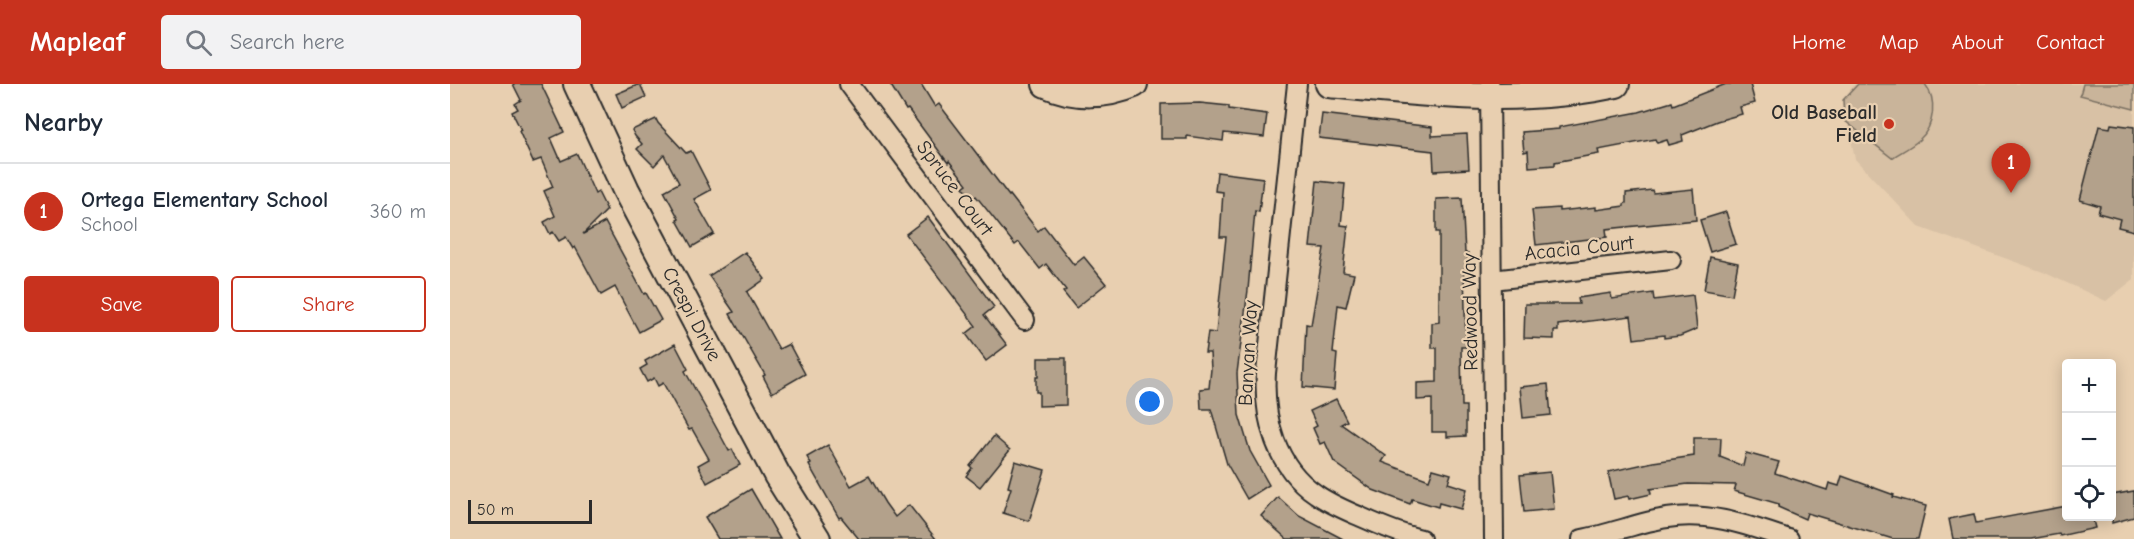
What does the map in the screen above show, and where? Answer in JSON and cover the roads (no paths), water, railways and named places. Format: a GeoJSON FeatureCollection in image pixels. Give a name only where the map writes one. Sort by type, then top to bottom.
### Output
{"type":"FeatureCollection","features":[{"type":"Feature","properties":{"kind":"street","name":"Crespi Drive"},"geometry":{"type":"LineString","coordinates":[[577,84],[626,190],[777,475],[817,539]]}},
{"type":"Feature","properties":{"kind":"street","name":"Spruce Court"},"geometry":{"type":"LineString","coordinates":[[849,84],[1025,320]]}},
{"type":"Feature","properties":{"kind":"street"},"geometry":{"type":"LineString","coordinates":[[1046,84],[1071,92],[1091,94],[1108,93],[1134,84]]}},
{"type":"Feature","properties":{"kind":"street","name":"Banyan Way"},"geometry":{"type":"LineString","coordinates":[[1297,84],[1264,396],[1268,421],[1284,460],[1298,479],[1314,493],[1334,505],[1382,526],[1421,539]]}},
{"type":"Feature","properties":{"kind":"street"},"geometry":{"type":"LineString","coordinates":[[1329,84],[1414,93],[1490,90],[1565,93],[1616,84]]}},
{"type":"Feature","properties":{"kind":"street","name":"Redwood Way"},"geometry":{"type":"LineString","coordinates":[[1490,90],[1494,539]]}},
{"type":"Feature","properties":{"kind":"street","name":"Acacia Court"},"geometry":{"type":"LineString","coordinates":[[1492,280],[1671,260]]}},
{"type":"Feature","properties":{"kind":"street"},"geometry":{"type":"LineString","coordinates":[[1582,539],[1666,518],[1693,515],[1719,518],[1789,539]]}},
{"type":"Feature","properties":{"kind":"place","name":"Old Baseball Field"},"geometry":{"type":"Point","coordinates":[1889,124]}},
{"type":"Feature","properties":{"kind":"place","name":"Ortega Elementary School"},"geometry":{"type":"Point","coordinates":[2011,193]}}]}
